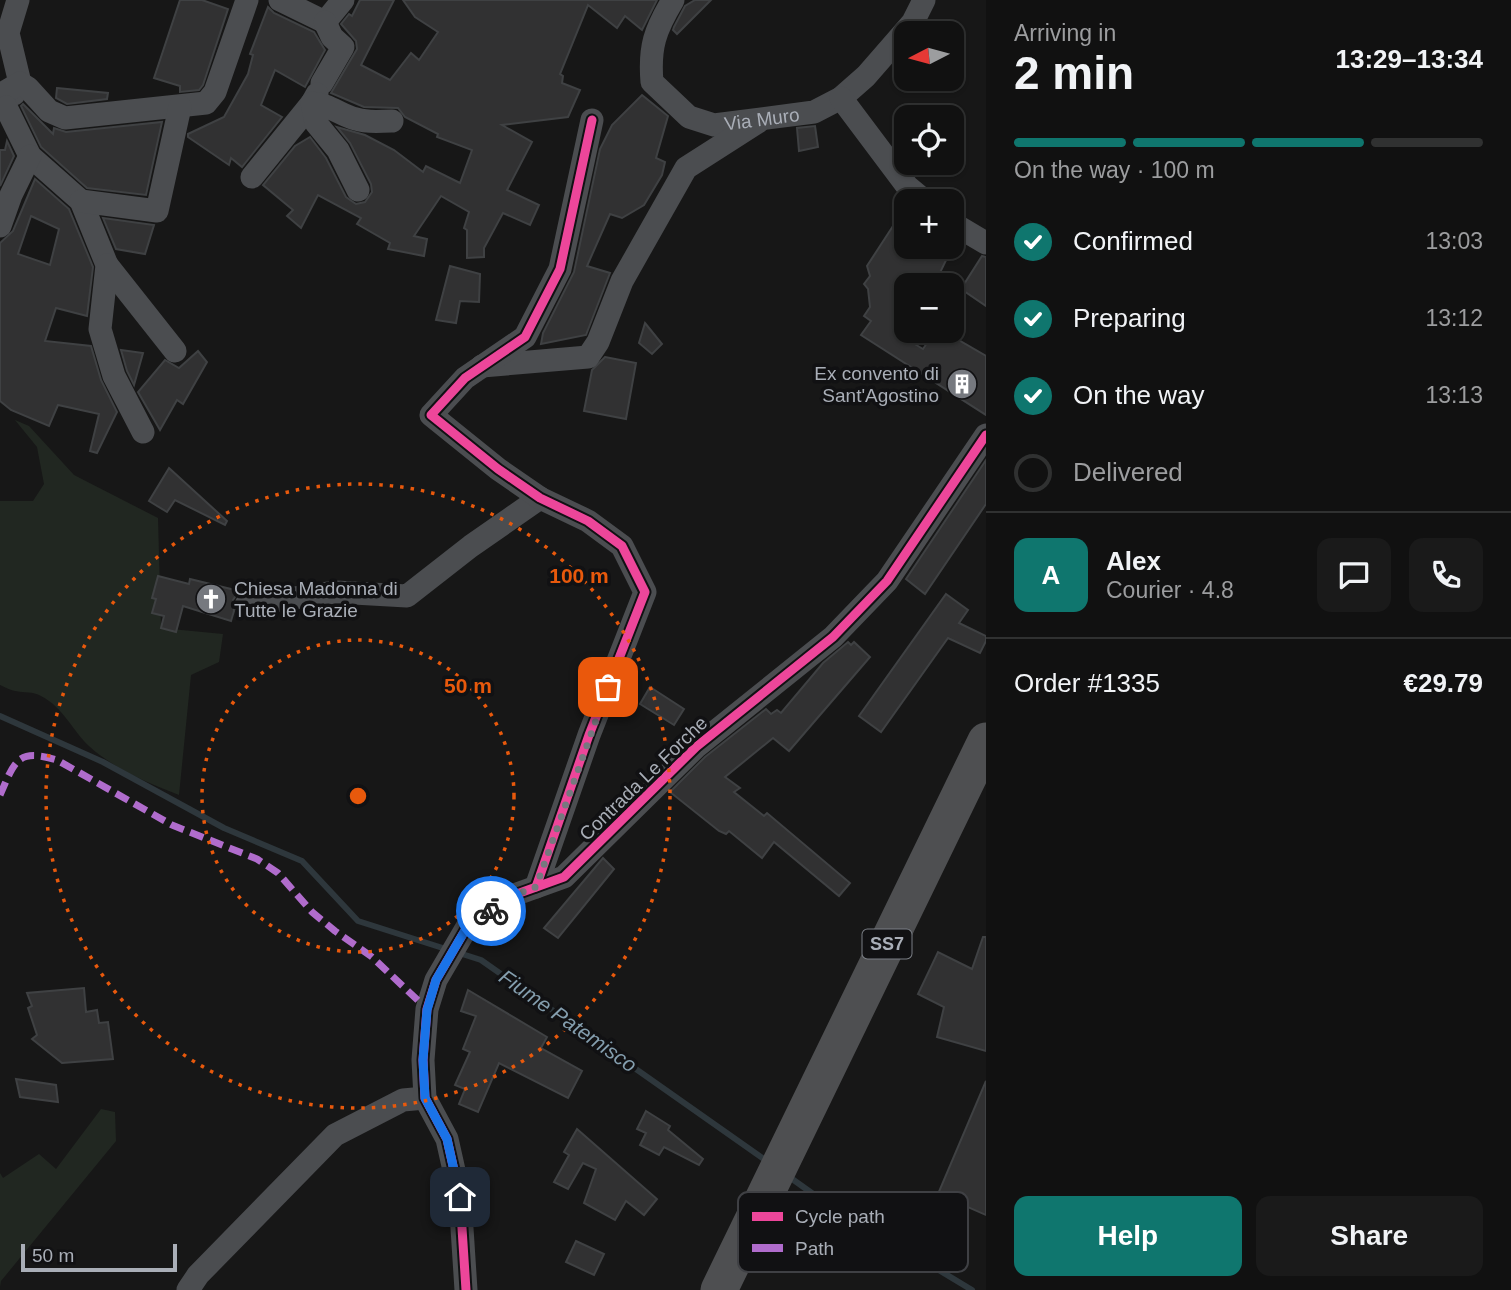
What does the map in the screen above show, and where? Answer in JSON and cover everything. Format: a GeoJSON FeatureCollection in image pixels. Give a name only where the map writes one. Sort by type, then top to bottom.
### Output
{"type":"FeatureCollection","features":[{"type":"Feature","properties":{"kind":"main road","name":"SS7"},"geometry":{"type":"LineString","coordinates":[[766,1192],[986,741]]}},
{"type":"Feature","properties":{"kind":"main road","name":"SS7"},"geometry":{"type":"LineString","coordinates":[[719,1290],[738,1250]]}},
{"type":"Feature","properties":{"kind":"street"},"geometry":{"type":"LineString","coordinates":[[18,0],[4,32],[20,83],[49,111],[65,118],[206,103],[215,92],[247,0]]}},
{"type":"Feature","properties":{"kind":"street"},"geometry":{"type":"LineString","coordinates":[[325,22],[343,0]]}},
{"type":"Feature","properties":{"kind":"street","name":"Via Muro"},"geometry":{"type":"LineString","coordinates":[[673,0],[653,37],[650,59],[652,82],[689,117],[714,125],[814,112],[841,98],[866,76],[913,22],[924,0]]}},
{"type":"Feature","properties":{"kind":"street"},"geometry":{"type":"LineString","coordinates":[[251,177],[318,91],[343,47],[332,37],[325,22],[290,2]]}},
{"type":"Feature","properties":{"kind":"street"},"geometry":{"type":"LineString","coordinates":[[20,83],[2,105],[30,156],[82,201],[107,265],[175,351]]}},
{"type":"Feature","properties":{"kind":"street"},"geometry":{"type":"LineString","coordinates":[[318,91],[326,104],[355,119],[369,122],[392,121]]}},
{"type":"Feature","properties":{"kind":"street"},"geometry":{"type":"LineString","coordinates":[[318,91],[316,123],[338,150],[358,190]]}},
{"type":"Feature","properties":{"kind":"street"},"geometry":{"type":"LineString","coordinates":[[841,98],[911,189]]}},
{"type":"Feature","properties":{"kind":"street"},"geometry":{"type":"LineString","coordinates":[[82,201],[157,211],[180,107]]}},
{"type":"Feature","properties":{"kind":"street"},"geometry":{"type":"LineString","coordinates":[[482,366],[589,357],[598,342],[622,281],[686,167],[764,119]]}},
{"type":"Feature","properties":{"kind":"street"},"geometry":{"type":"LineString","coordinates":[[536,887],[589,735],[645,592],[622,546],[588,521],[540,498],[498,469],[431,415],[465,378],[525,337],[560,268],[592,120]]}},
{"type":"Feature","properties":{"kind":"street"},"geometry":{"type":"LineString","coordinates":[[0,226],[11,195],[30,156]]}},
{"type":"Feature","properties":{"kind":"street"},"geometry":{"type":"LineString","coordinates":[[964,230],[986,243]]}},
{"type":"Feature","properties":{"kind":"street"},"geometry":{"type":"LineString","coordinates":[[107,265],[100,329],[114,376],[143,432]]}},
{"type":"Feature","properties":{"kind":"street","name":"Contrada Le Forche"},"geometry":{"type":"LineString","coordinates":[[466,1290],[460,1197],[447,1139],[425,1098],[423,1060],[427,1010],[436,980],[467,927],[514,895],[564,877],[696,747],[833,638],[887,580],[986,435]]}},
{"type":"Feature","properties":{"kind":"street"},"geometry":{"type":"LineString","coordinates":[[246,605],[336,592],[407,596],[471,546],[540,498]]}},
{"type":"Feature","properties":{"kind":"street"},"geometry":{"type":"LineString","coordinates":[[188,1290],[198,1275],[335,1135],[402,1100],[425,1098]]}},
{"type":"Feature","properties":{"kind":"shaded area"},"geometry":{"type":"Polygon","coordinates":[[[15,420],[29,426],[74,475],[158,518],[161,628],[223,634],[219,662],[191,675],[179,795],[109,762],[83,740],[61,712],[41,696],[0,685],[0,501],[33,501],[44,484],[37,447],[15,420]]]}},
{"type":"Feature","properties":{"kind":"shaded area"},"geometry":{"type":"Polygon","coordinates":[[[101,1109],[115,1112],[116,1141],[1,1281],[0,1287],[0,1173],[3,1178],[39,1154],[56,1169],[101,1109]]]}},
{"type":"Feature","properties":{"kind":"building"},"geometry":{"type":"Polygon","coordinates":[[[180,0],[202,0],[228,9],[203,85],[199,90],[180,92],[180,86],[154,78],[180,0]]]}},
{"type":"Feature","properties":{"kind":"building"},"geometry":{"type":"Polygon","coordinates":[[[360,0],[394,0],[361,65],[390,80],[411,53],[419,60],[438,32],[415,17],[403,0],[657,0],[642,30],[625,16],[617,28],[588,5],[560,74],[563,76],[562,83],[580,90],[568,117],[502,125],[532,142],[507,190],[539,205],[530,225],[503,213],[484,248],[484,257],[467,258],[467,230],[464,228],[469,212],[441,196],[414,236],[427,239],[424,256],[388,249],[390,243],[357,224],[361,218],[318,195],[301,228],[287,216],[293,210],[263,185],[295,146],[310,137],[326,158],[346,197],[356,204],[365,202],[372,192],[371,184],[350,143],[337,127],[365,135],[394,150],[423,172],[426,166],[460,183],[472,150],[437,137],[438,134],[405,117],[398,108],[364,107],[331,93],[357,49],[356,41],[341,24],[349,14],[352,16],[360,0]]]}},
{"type":"Feature","properties":{"kind":"building"},"geometry":{"type":"Polygon","coordinates":[[[695,0],[711,0],[677,34],[673,30],[685,6],[695,0]]]}},
{"type":"Feature","properties":{"kind":"building"},"geometry":{"type":"Polygon","coordinates":[[[268,7],[274,13],[314,32],[325,50],[305,87],[275,70],[261,105],[282,117],[242,167],[231,158],[229,165],[188,137],[188,134],[224,117],[248,74],[253,55],[250,54],[268,7]]]}},
{"type":"Feature","properties":{"kind":"building"},"geometry":{"type":"Polygon","coordinates":[[[57,88],[108,93],[107,99],[67,104],[56,98],[57,88]]]}},
{"type":"Feature","properties":{"kind":"building"},"geometry":{"type":"Polygon","coordinates":[[[642,95],[668,116],[656,158],[665,162],[662,175],[644,205],[622,218],[610,214],[587,266],[610,273],[586,335],[541,344],[543,333],[574,272],[600,149],[612,125],[642,95]]]}},
{"type":"Feature","properties":{"kind":"building"},"geometry":{"type":"Polygon","coordinates":[[[23,104],[53,134],[54,128],[66,132],[162,122],[146,195],[87,188],[41,147],[21,106],[23,104]]]}},
{"type":"Feature","properties":{"kind":"building"},"geometry":{"type":"Polygon","coordinates":[[[815,126],[818,147],[799,151],[797,128],[815,126]]]}},
{"type":"Feature","properties":{"kind":"building"},"geometry":{"type":"Polygon","coordinates":[[[7,141],[14,156],[0,186],[0,150],[5,150],[7,141]]]}},
{"type":"Feature","properties":{"kind":"building"},"geometry":{"type":"Polygon","coordinates":[[[35,179],[69,209],[93,267],[87,316],[56,308],[45,341],[91,346],[101,380],[117,412],[97,453],[90,451],[99,414],[58,405],[49,426],[11,410],[0,401],[0,243],[13,231],[35,179]],[[31,216],[18,254],[50,265],[59,229],[31,216]]]}},
{"type":"Feature","properties":{"kind":"building"},"geometry":{"type":"Polygon","coordinates":[[[103,218],[154,225],[145,254],[116,249],[103,218]]]}},
{"type":"Feature","properties":{"kind":"building","name":"Ex convento di Sant'Agostino"},"geometry":{"type":"Polygon","coordinates":[[[894,224],[894,259],[947,259],[940,273],[894,273],[894,343],[913,343],[923,349],[927,343],[964,343],[986,356],[986,415],[861,335],[871,321],[864,316],[870,307],[868,289],[864,284],[870,276],[867,266],[894,224]]]}},
{"type":"Feature","properties":{"kind":"building"},"geometry":{"type":"Polygon","coordinates":[[[982,256],[986,257],[986,306],[964,291],[964,284],[982,256]]]}},
{"type":"Feature","properties":{"kind":"building"},"geometry":{"type":"Polygon","coordinates":[[[450,266],[480,274],[479,302],[460,301],[456,323],[436,320],[450,266]]]}},
{"type":"Feature","properties":{"kind":"building"},"geometry":{"type":"Polygon","coordinates":[[[645,323],[662,344],[652,354],[639,343],[645,323]]]}},
{"type":"Feature","properties":{"kind":"building"},"geometry":{"type":"Polygon","coordinates":[[[121,350],[143,353],[134,385],[127,371],[121,350]]]}},
{"type":"Feature","properties":{"kind":"building"},"geometry":{"type":"Polygon","coordinates":[[[198,351],[207,362],[183,404],[177,400],[160,430],[138,392],[165,360],[179,368],[198,351]]]}},
{"type":"Feature","properties":{"kind":"building"},"geometry":{"type":"Polygon","coordinates":[[[605,357],[636,363],[626,419],[584,411],[592,370],[605,357]]]}},
{"type":"Feature","properties":{"kind":"building"},"geometry":{"type":"Polygon","coordinates":[[[986,460],[986,504],[925,594],[906,579],[986,460]]]}},
{"type":"Feature","properties":{"kind":"building"},"geometry":{"type":"Polygon","coordinates":[[[169,468],[227,521],[225,525],[175,500],[167,512],[149,501],[169,468]]]}},
{"type":"Feature","properties":{"kind":"building"},"geometry":{"type":"Polygon","coordinates":[[[158,576],[189,584],[190,579],[239,591],[233,600],[231,621],[183,606],[176,632],[161,628],[164,616],[152,613],[156,599],[152,598],[158,576]]]}},
{"type":"Feature","properties":{"kind":"building"},"geometry":{"type":"Polygon","coordinates":[[[946,594],[968,610],[959,623],[986,636],[986,641],[980,653],[948,638],[881,732],[859,716],[946,594]]]}},
{"type":"Feature","properties":{"kind":"building"},"geometry":{"type":"Polygon","coordinates":[[[848,642],[851,645],[854,642],[870,657],[789,751],[773,738],[725,777],[740,788],[734,792],[764,816],[767,813],[850,883],[839,896],[774,842],[762,858],[729,831],[726,834],[719,831],[670,792],[705,757],[766,709],[771,714],[777,710],[781,713],[823,663],[848,642]]]}},
{"type":"Feature","properties":{"kind":"building"},"geometry":{"type":"Polygon","coordinates":[[[650,687],[684,709],[674,725],[640,704],[650,687]]]}},
{"type":"Feature","properties":{"kind":"building"},"geometry":{"type":"Polygon","coordinates":[[[603,858],[614,869],[558,938],[544,928],[603,858]]]}},
{"type":"Feature","properties":{"kind":"building"},"geometry":{"type":"Polygon","coordinates":[[[983,937],[986,937],[986,1051],[937,1037],[944,1007],[918,994],[938,952],[972,969],[983,937]]]}},
{"type":"Feature","properties":{"kind":"building"},"geometry":{"type":"Polygon","coordinates":[[[84,988],[86,1012],[97,1010],[99,1023],[108,1022],[113,1059],[62,1063],[32,1039],[37,1035],[28,1008],[32,1006],[27,993],[84,988]]]}},
{"type":"Feature","properties":{"kind":"building"},"geometry":{"type":"Polygon","coordinates":[[[468,990],[547,1037],[541,1048],[582,1071],[568,1098],[499,1063],[478,1112],[459,1104],[465,1089],[455,1085],[470,1052],[463,1049],[476,1016],[461,1011],[468,990]]]}},
{"type":"Feature","properties":{"kind":"building"},"geometry":{"type":"Polygon","coordinates":[[[16,1079],[56,1085],[58,1102],[20,1097],[16,1079]]]}},
{"type":"Feature","properties":{"kind":"building"},"geometry":{"type":"Polygon","coordinates":[[[986,1081],[986,1215],[968,1207],[968,1192],[939,1192],[986,1081]]]}},
{"type":"Feature","properties":{"kind":"building"},"geometry":{"type":"Polygon","coordinates":[[[646,1111],[670,1126],[668,1130],[703,1159],[699,1165],[664,1147],[659,1155],[640,1145],[646,1133],[637,1129],[646,1111]]]}},
{"type":"Feature","properties":{"kind":"building"},"geometry":{"type":"Polygon","coordinates":[[[577,1129],[657,1199],[644,1215],[626,1201],[615,1220],[584,1203],[596,1169],[583,1163],[568,1189],[554,1182],[569,1155],[564,1152],[577,1129]]]}},
{"type":"Feature","properties":{"kind":"building"},"geometry":{"type":"Polygon","coordinates":[[[576,1241],[604,1254],[594,1275],[566,1262],[576,1241]]]}},
{"type":"Feature","properties":{"kind":"waterway","name":"Fiume Patemisco"},"geometry":{"type":"LineString","coordinates":[[0,716],[103,762],[224,828],[302,861],[358,921],[449,950]]}},
{"type":"Feature","properties":{"kind":"waterway","name":"Fiume Patemisco"},"geometry":{"type":"LineString","coordinates":[[459,953],[481,960],[768,1162]]}},
{"type":"Feature","properties":{"kind":"waterway","name":"Fiume Patemisco"},"geometry":{"type":"LineString","coordinates":[[788,1176],[810,1192]]}},
{"type":"Feature","properties":{"kind":"waterway","name":"Fiume Patemisco"},"geometry":{"type":"LineString","coordinates":[[942,1272],[972,1290]]}},
{"type":"Feature","properties":{"kind":"marked path"},"geometry":{"type":"LineString","coordinates":[[0,795],[19,760],[33,756],[57,760],[172,825],[257,859],[278,873],[312,912],[372,957],[427,1009]]}},
{"type":"Feature","properties":{"kind":"cycle path"},"geometry":{"type":"LineString","coordinates":[[536,887],[589,735],[645,592],[622,546],[588,521],[540,498],[498,469],[431,415],[465,378],[525,337],[560,269],[592,120]]}},
{"type":"Feature","properties":{"kind":"cycle path"},"geometry":{"type":"LineString","coordinates":[[466,1290],[460,1197],[447,1139],[425,1098],[423,1060],[427,1009],[436,980],[467,927],[514,895],[564,877],[696,747],[833,637],[887,581],[986,435]]}},
{"type":"Feature","properties":{"kind":"way so far"},"geometry":{"type":"LineString","coordinates":[[491,911],[514,895],[536,887],[608,687]]}},
{"type":"Feature","properties":{"kind":"place","name":"Ex convento di Sant'Agostino"},"geometry":{"type":"Point","coordinates":[962,384]}},
{"type":"Feature","properties":{"kind":"place","name":"Chiesa Madonna di Tutte le Grazie"},"geometry":{"type":"Point","coordinates":[211,599]}},
{"type":"Feature","properties":{"kind":"route"},"geometry":{"type":"LineString","coordinates":[[460,1197],[447,1139],[425,1098],[423,1060],[427,1010],[436,980],[467,927],[491,911]]}}]}
